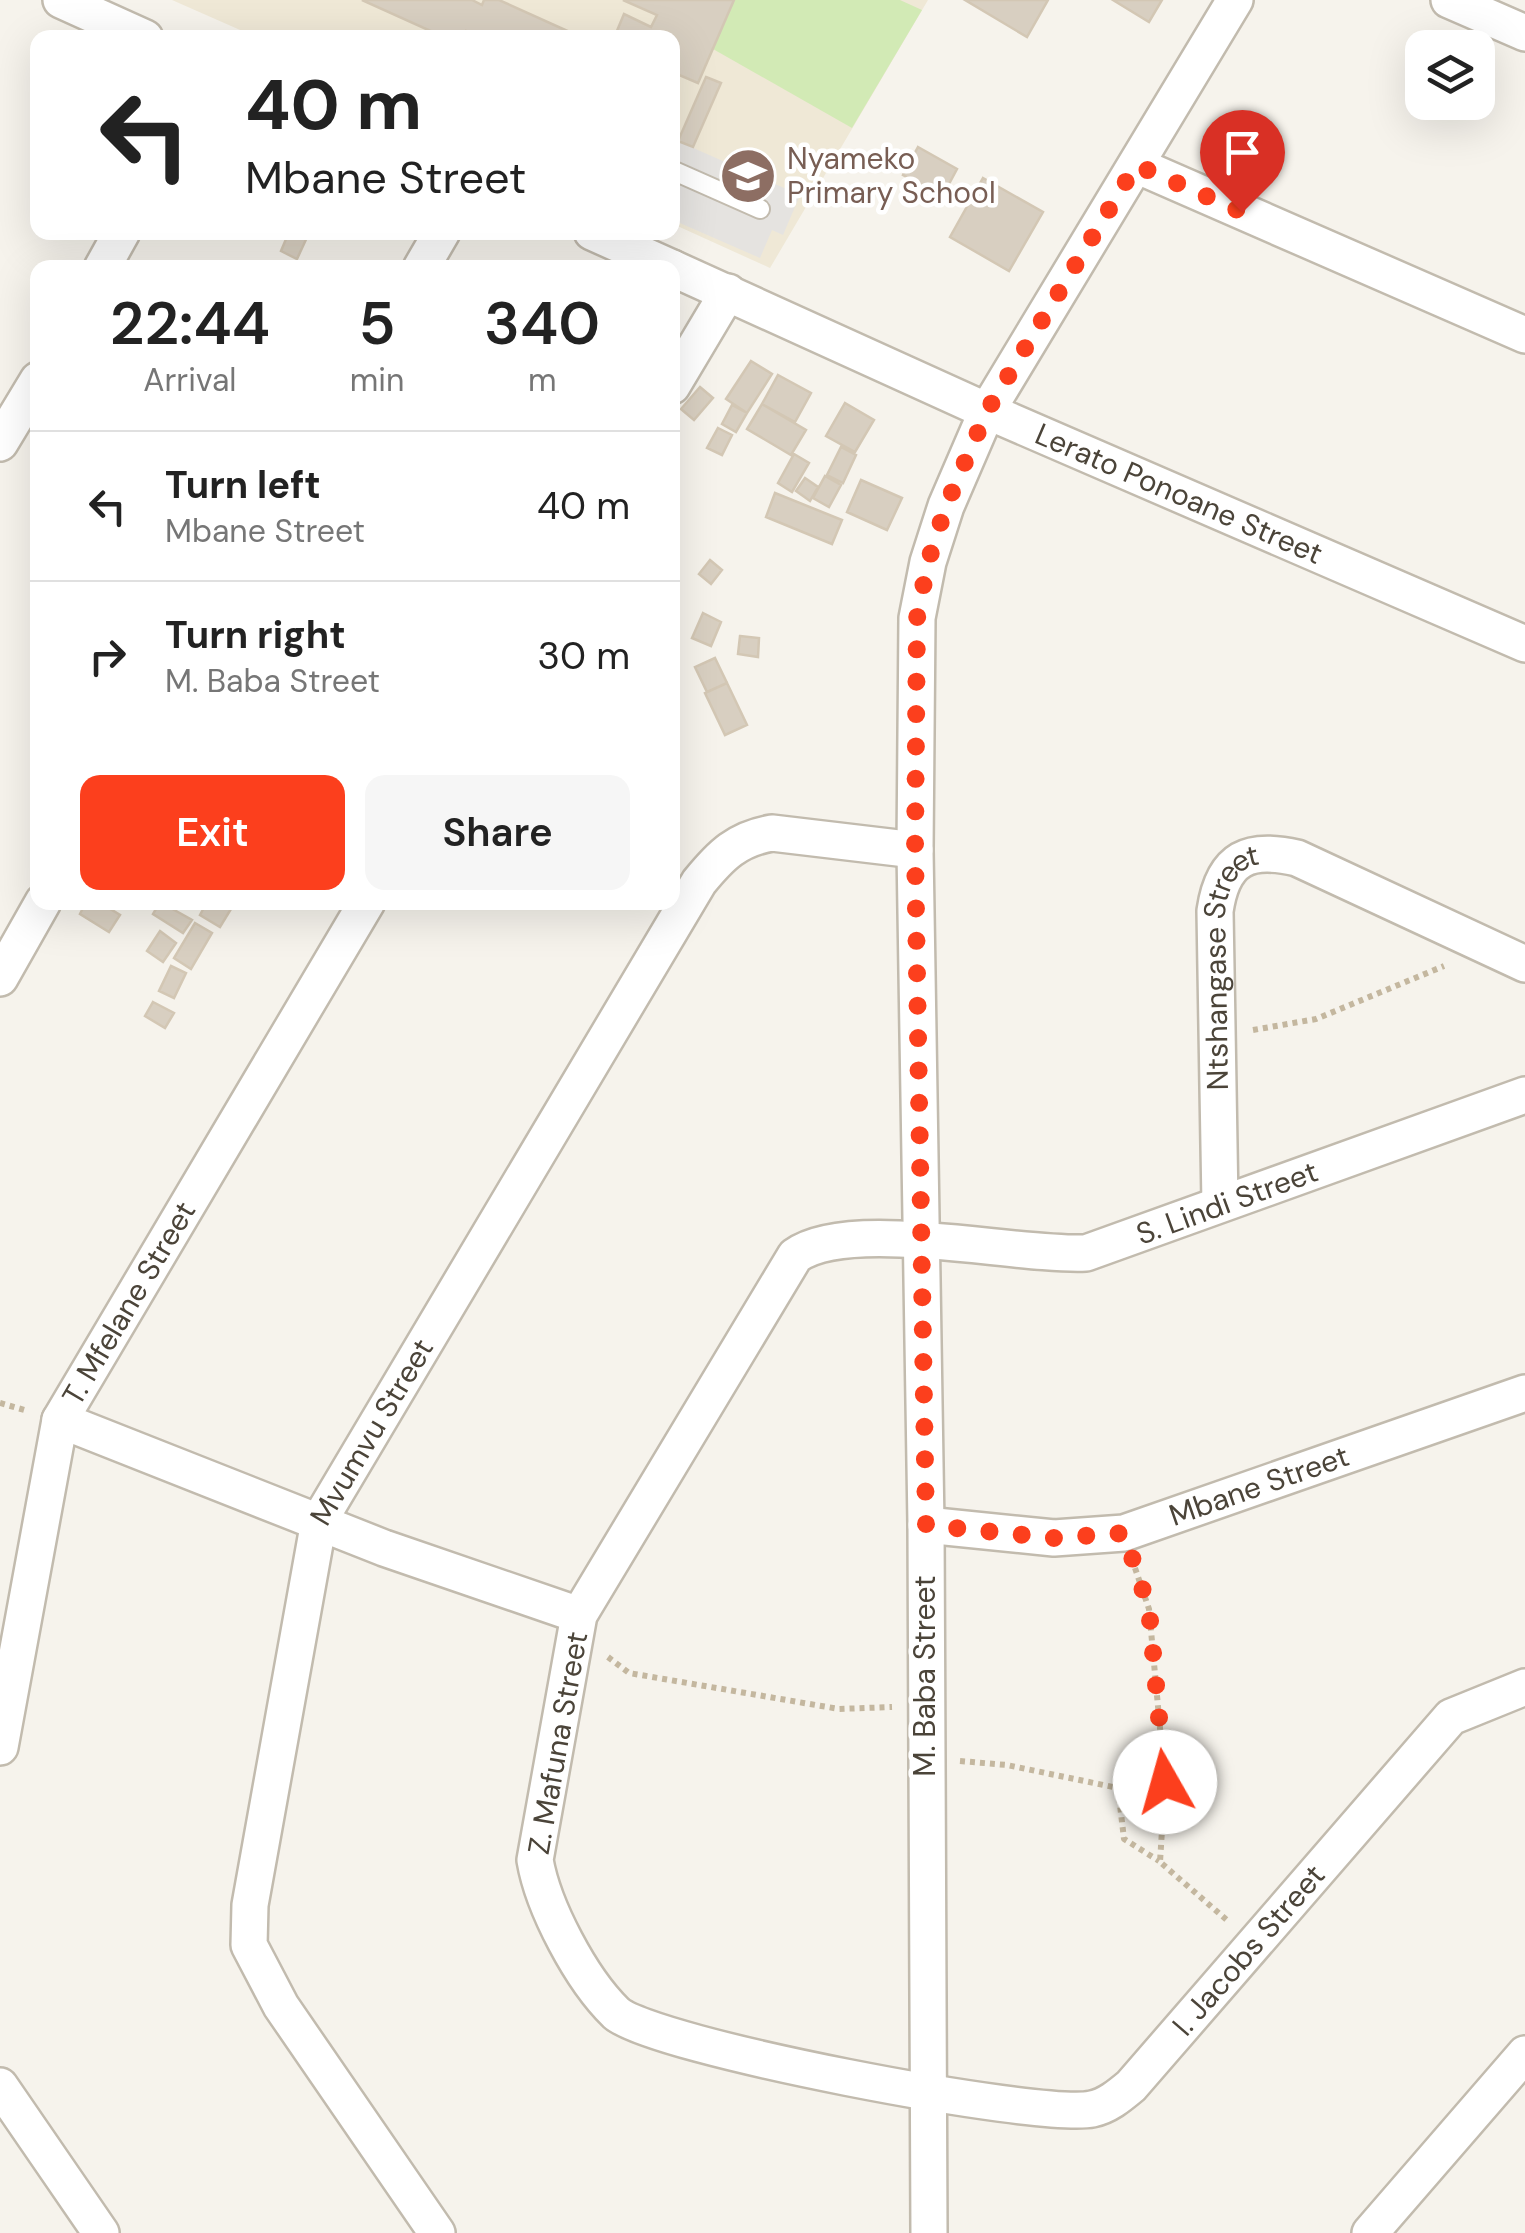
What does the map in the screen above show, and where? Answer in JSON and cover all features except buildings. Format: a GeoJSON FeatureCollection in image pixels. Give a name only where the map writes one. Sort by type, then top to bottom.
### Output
{"type":"FeatureCollection","features":[{"type":"Feature","properties":{"kind":"street"},"geometry":{"type":"LineString","coordinates":[[61,0],[128,30]]}},
{"type":"Feature","properties":{"kind":"street","name":"M. Baba Street"},"geometry":{"type":"LineString","coordinates":[[929,2233],[926,1525],[915,850],[917,618],[928,562],[946,506],[987,411],[1235,0]]}},
{"type":"Feature","properties":{"kind":"street"},"geometry":{"type":"LineString","coordinates":[[1450,0],[1525,34]]}},
{"type":"Feature","properties":{"kind":"street"},"geometry":{"type":"LineString","coordinates":[[1136,165],[1525,335]]}},
{"type":"Feature","properties":{"kind":"street","name":"Lerato Ponoane Street"},"geometry":{"type":"LineString","coordinates":[[610,240],[654,260]]}},
{"type":"Feature","properties":{"kind":"street","name":"Lerato Ponoane Street"},"geometry":{"type":"LineString","coordinates":[[680,271],[987,411],[1525,644]]}},
{"type":"Feature","properties":{"kind":"street"},"geometry":{"type":"LineString","coordinates":[[680,373],[728,292]]}},
{"type":"Feature","properties":{"kind":"street"},"geometry":{"type":"LineString","coordinates":[[0,443],[30,393]]}},
{"type":"Feature","properties":{"kind":"street","name":"Mvumvu Street"},"geometry":{"type":"LineString","coordinates":[[437,2233],[281,2006],[249,1944],[250,1905],[319,1520],[699,882],[720,856],[750,837],[772,833],[915,850]]}},
{"type":"Feature","properties":{"kind":"street","name":"Ntshangase Street"},"geometry":{"type":"LineString","coordinates":[[1220,1204],[1217,895],[1229,872],[1245,856],[1264,851],[1298,858],[1525,964]]}},
{"type":"Feature","properties":{"kind":"street"},"geometry":{"type":"LineString","coordinates":[[0,978],[39,910]]}},
{"type":"Feature","properties":{"kind":"street","name":"T. Mfelane Street"},"geometry":{"type":"LineString","coordinates":[[0,1747],[60,1420],[361,910]]}},
{"type":"Feature","properties":{"kind":"street","name":"S. Lindi Street"},"geometry":{"type":"LineString","coordinates":[[919,1240],[1042,1254],[1086,1253],[1525,1095]]}},
{"type":"Feature","properties":{"kind":"street","name":"Z. Mafuna Street"},"geometry":{"type":"LineString","coordinates":[[919,1240],[838,1238],[824,1240],[795,1256],[579,1615],[535,1860],[550,1916],[616,2012],[639,2028],[685,2042],[928,2094]]}},
{"type":"Feature","properties":{"kind":"street","name":"Mbane Street"},"geometry":{"type":"LineString","coordinates":[[926,1525],[1054,1538],[1124,1533],[1525,1392]]}},
{"type":"Feature","properties":{"kind":"street"},"geometry":{"type":"LineString","coordinates":[[60,1420],[579,1615]]}},
{"type":"Feature","properties":{"kind":"street","name":"I. Jacobs Street"},"geometry":{"type":"LineString","coordinates":[[928,2094],[1091,2110],[1114,2100],[1255,1944],[1450,1717],[1525,1687]]}},
{"type":"Feature","properties":{"kind":"street"},"geometry":{"type":"LineString","coordinates":[[1370,2233],[1525,2054]]}},
{"type":"Feature","properties":{"kind":"street"},"geometry":{"type":"LineString","coordinates":[[0,2086],[101,2233]]}},
{"type":"Feature","properties":{"kind":"lane"},"geometry":{"type":"LineString","coordinates":[[680,174],[760,209]]}},
{"type":"Feature","properties":{"kind":"path"},"geometry":{"type":"LineString","coordinates":[[1217,1036],[1316,1019],[1490,948]]}},
{"type":"Feature","properties":{"kind":"path"},"geometry":{"type":"LineString","coordinates":[[1124,1533],[1149,1609],[1165,1782],[1160,1862]]}},
{"type":"Feature","properties":{"kind":"path"},"geometry":{"type":"LineString","coordinates":[[579,1615],[600,1651],[630,1673],[838,1709],[924,1705]]}},
{"type":"Feature","properties":{"kind":"path"},"geometry":{"type":"LineString","coordinates":[[924,1758],[1008,1766],[1118,1788],[1124,1839],[1160,1862],[1255,1944]]}},
{"type":"Feature","properties":{"kind":"shaded area","name":"Nyameko Primary School"},"geometry":{"type":"Polygon","coordinates":[[[172,0],[928,0],[770,268],[680,227],[680,30],[240,30],[172,0]]]}},
{"type":"Feature","properties":{"kind":"shaded area"},"geometry":{"type":"Polygon","coordinates":[[[680,142],[800,195],[783,235],[772,230],[760,258],[680,223],[680,142]]]}},
{"type":"Feature","properties":{"kind":"green space"},"geometry":{"type":"Polygon","coordinates":[[[734,0],[900,0],[922,10],[852,128],[713,49],[734,0]]]}},
{"type":"Feature","properties":{"kind":"place","name":"Nyameko Primary School"},"geometry":{"type":"Point","coordinates":[748,176]}},
{"type":"Feature","properties":{"kind":"route"},"geometry":{"type":"LineString","coordinates":[[1165,1782],[1153,1686],[1149,1609],[1124,1533],[1087,1539],[1054,1538],[926,1525],[921,1404],[915,850],[917,618],[928,562],[946,506],[987,411],[1136,165],[1242,212]]}}]}
